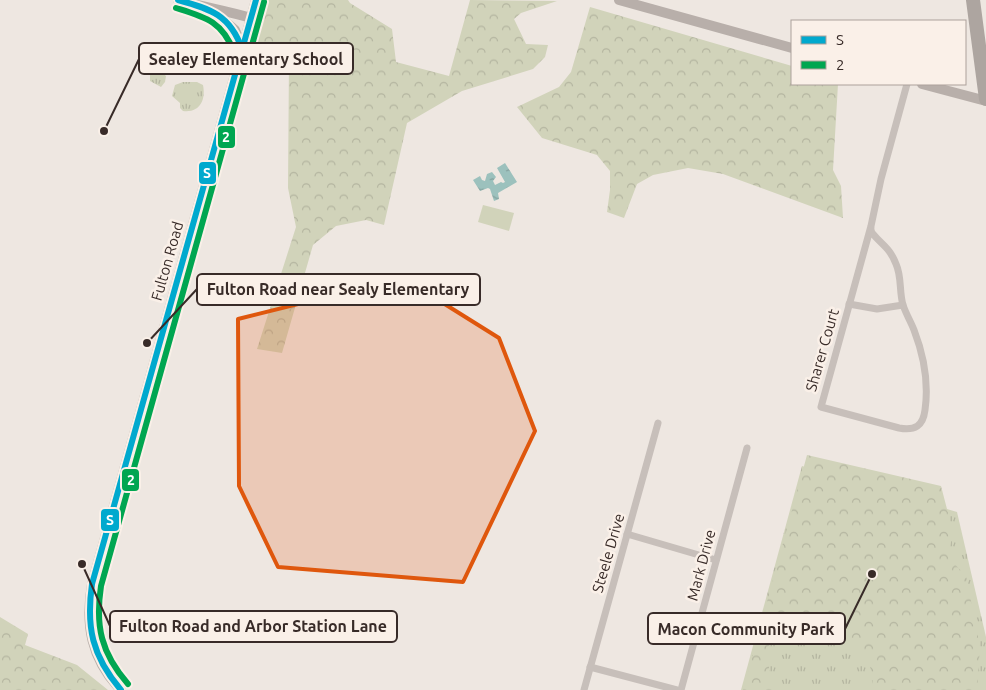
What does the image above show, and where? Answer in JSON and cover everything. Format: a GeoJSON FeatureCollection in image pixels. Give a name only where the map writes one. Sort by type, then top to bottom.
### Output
{"type":"FeatureCollection","features":[{"type":"Feature","properties":{"kind":"highway"},"geometry":{"type":"LineString","coordinates":[[973,0],[986,100]]}},
{"type":"Feature","properties":{"kind":"street"},"geometry":{"type":"LineString","coordinates":[[178,0],[212,10],[251,18]]}},
{"type":"Feature","properties":{"kind":"street","name":"Fulton Road"},"geometry":{"type":"LineString","coordinates":[[121,690],[101,663],[94,648],[89,611],[92,584],[256,0]]}},
{"type":"Feature","properties":{"kind":"street"},"geometry":{"type":"LineString","coordinates":[[619,0],[791,48]]}},
{"type":"Feature","properties":{"kind":"street"},"geometry":{"type":"LineString","coordinates":[[212,10],[235,30],[242,49]]}},
{"type":"Feature","properties":{"kind":"street","name":"Sharer Court"},"geometry":{"type":"LineString","coordinates":[[871,226],[873,234],[886,246],[896,264],[901,284],[903,305],[920,346],[927,378],[922,423],[912,429],[899,428],[820,407],[871,226],[881,179],[907,85]]}},
{"type":"Feature","properties":{"kind":"street"},"geometry":{"type":"LineString","coordinates":[[926,85],[986,100]]}},
{"type":"Feature","properties":{"kind":"street"},"geometry":{"type":"LineString","coordinates":[[849,304],[877,308],[903,305]]}},
{"type":"Feature","properties":{"kind":"street","name":"Steele Drive"},"geometry":{"type":"LineString","coordinates":[[584,690],[658,423]]}},
{"type":"Feature","properties":{"kind":"street","name":"Mark Drive"},"geometry":{"type":"LineString","coordinates":[[679,690],[747,448]]}},
{"type":"Feature","properties":{"kind":"street"},"geometry":{"type":"LineString","coordinates":[[627,534],[716,560]]}},
{"type":"Feature","properties":{"kind":"street"},"geometry":{"type":"LineString","coordinates":[[590,666],[679,690]]}},
{"type":"Feature","properties":{"kind":"highlighted area"},"geometry":{"type":"Polygon","coordinates":[[[403,278],[499,338],[535,431],[463,582],[278,567],[239,486],[238,319],[403,278]]]}},
{"type":"Feature","properties":{"kind":"green space"},"geometry":{"type":"Polygon","coordinates":[[[267,0],[348,0],[392,29],[396,62],[449,76],[470,0],[557,1],[521,13],[514,19],[526,44],[548,45],[545,57],[533,69],[462,91],[407,123],[384,225],[366,220],[336,226],[313,245],[282,353],[257,349],[296,227],[288,188],[289,58],[254,48],[267,0]]]}},
{"type":"Feature","properties":{"kind":"green space"},"geometry":{"type":"Polygon","coordinates":[[[590,7],[791,66],[791,85],[838,85],[833,170],[841,186],[843,218],[723,174],[688,168],[653,175],[637,184],[624,218],[607,212],[610,171],[597,155],[542,138],[517,107],[559,87],[571,72],[590,7]]]}},
{"type":"Feature","properties":{"kind":"green space"},"geometry":{"type":"Polygon","coordinates":[[[153,71],[160,71],[166,76],[165,82],[161,87],[150,81],[150,75],[153,71]]]}},
{"type":"Feature","properties":{"kind":"green space"},"geometry":{"type":"Polygon","coordinates":[[[183,82],[197,82],[203,85],[204,96],[201,104],[194,110],[183,111],[180,108],[180,103],[172,96],[175,85],[183,82]]]}},
{"type":"Feature","properties":{"kind":"green space"},"geometry":{"type":"Polygon","coordinates":[[[483,205],[514,213],[509,231],[478,222],[483,205]]]}},
{"type":"Feature","properties":{"kind":"green space"},"geometry":{"type":"Polygon","coordinates":[[[807,455],[941,486],[953,532],[948,557],[966,576],[980,647],[977,690],[874,690],[870,666],[844,640],[816,627],[789,626],[769,639],[769,674],[772,690],[743,690],[807,455]]]}},
{"type":"Feature","properties":{"kind":"green space"},"geometry":{"type":"Polygon","coordinates":[[[802,466],[957,512],[986,637],[986,690],[741,690],[802,466]]]}},
{"type":"Feature","properties":{"kind":"green space"},"geometry":{"type":"Polygon","coordinates":[[[0,617],[28,634],[25,645],[77,665],[108,690],[0,690],[0,617]]]}},
{"type":"Feature","properties":{"kind":"water"},"geometry":{"type":"Polygon","coordinates":[[[505,163],[517,182],[498,193],[499,199],[494,201],[490,189],[480,191],[473,180],[480,176],[485,181],[487,174],[492,172],[496,177],[493,181],[495,185],[505,182],[497,168],[505,163]]]}},
{"type":"Feature","properties":{"kind":"transit line","name":"S"},"geometry":{"type":"LineString","coordinates":[[178,0],[210,10],[218,15],[232,28],[242,49]]}},
{"type":"Feature","properties":{"kind":"transit line","name":"S"},"geometry":{"type":"LineString","coordinates":[[121,690],[103,665],[93,640],[90,614],[92,584],[256,0]]}},
{"type":"Feature","properties":{"kind":"transit line","name":"2"},"geometry":{"type":"LineString","coordinates":[[128,684],[112,661],[102,638],[99,614],[101,586],[264,2]]}},
{"type":"Feature","properties":{"kind":"transit line","name":"2"},"geometry":{"type":"LineString","coordinates":[[176,8],[196,14],[218,27],[224,33],[234,52]]}},
{"type":"Feature","properties":{"kind":"place","name":"Sealey Elementary School"},"geometry":{"type":"Point","coordinates":[104,131]}},
{"type":"Feature","properties":{"kind":"place","name":"Fulton Road near Sealy Elementary"},"geometry":{"type":"Point","coordinates":[147,343]}},
{"type":"Feature","properties":{"kind":"place","name":"Fulton Road and Arbor Station Lane"},"geometry":{"type":"Point","coordinates":[82,564]}},
{"type":"Feature","properties":{"kind":"place","name":"Macon Community Park"},"geometry":{"type":"Point","coordinates":[872,574]}}]}
